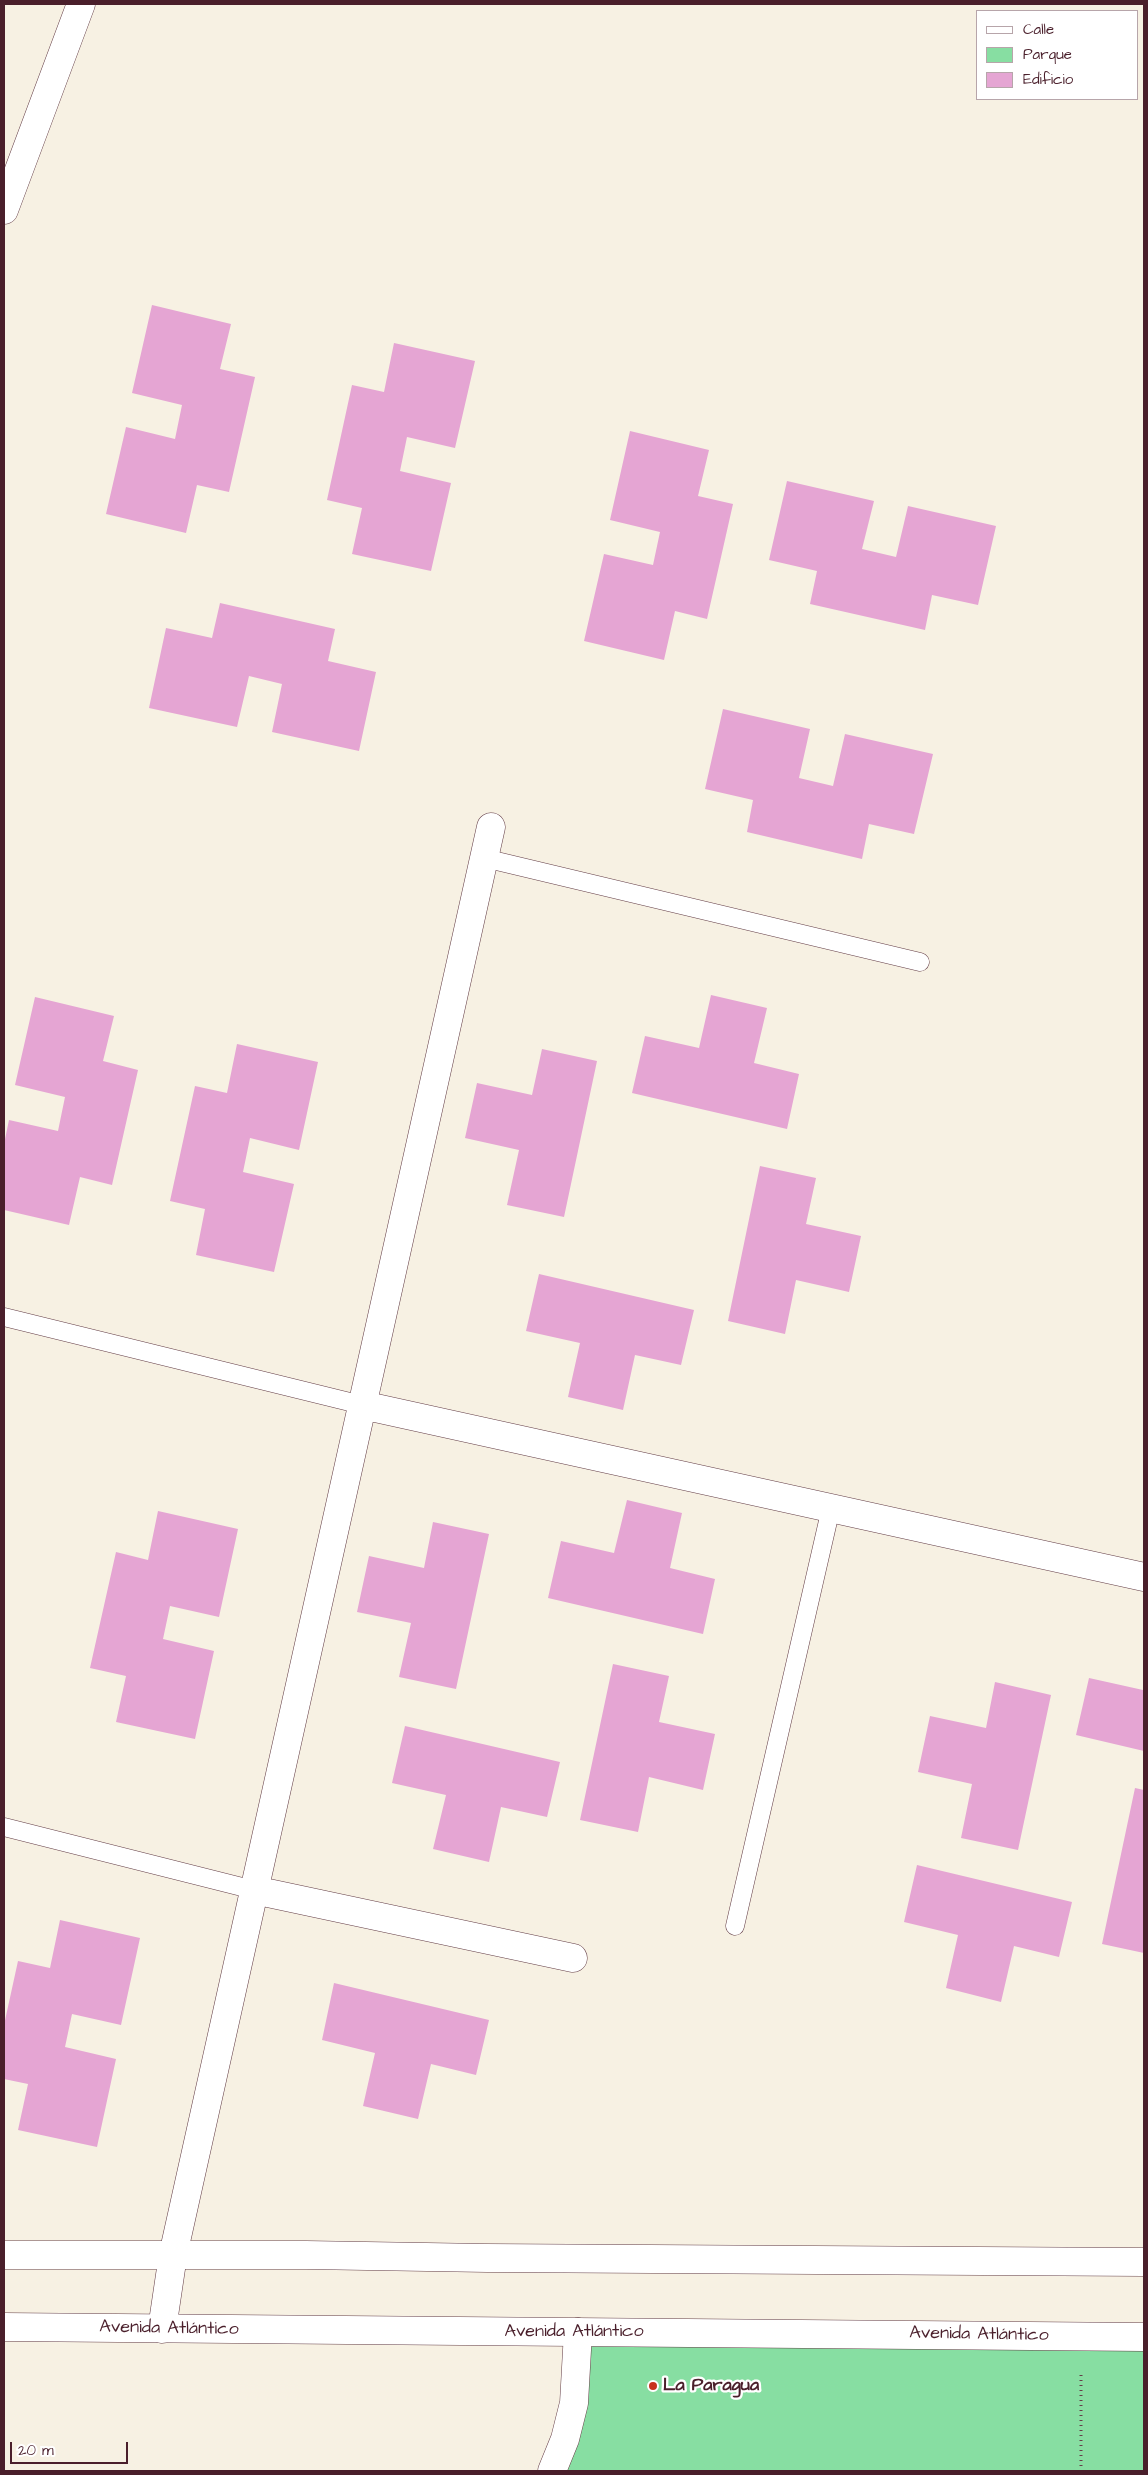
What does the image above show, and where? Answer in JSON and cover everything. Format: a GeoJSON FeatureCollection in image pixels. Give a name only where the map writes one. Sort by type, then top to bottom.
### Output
{"type":"FeatureCollection","features":[{"type":"Feature","properties":{"kind":"street"},"geometry":{"type":"LineString","coordinates":[[4,210],[81,4]]}},
{"type":"Feature","properties":{"kind":"street"},"geometry":{"type":"LineString","coordinates":[[162,2329],[173,2255],[491,826]]}},
{"type":"Feature","properties":{"kind":"street"},"geometry":{"type":"LineString","coordinates":[[362,1405],[1144,1577]]}},
{"type":"Feature","properties":{"kind":"street"},"geometry":{"type":"LineString","coordinates":[[254,1890],[573,1958]]}},
{"type":"Feature","properties":{"kind":"street"},"geometry":{"type":"LineString","coordinates":[[4,2255],[1144,2262]]}},
{"type":"Feature","properties":{"kind":"street","name":"Avenida Atlántico"},"geometry":{"type":"LineString","coordinates":[[4,2327],[1144,2337]]}},
{"type":"Feature","properties":{"kind":"street"},"geometry":{"type":"LineString","coordinates":[[552,2471],[565,2439],[574,2403],[578,2332]]}},
{"type":"Feature","properties":{"kind":"lane"},"geometry":{"type":"LineString","coordinates":[[484,858],[920,962]]}},
{"type":"Feature","properties":{"kind":"lane"},"geometry":{"type":"LineString","coordinates":[[4,1316],[362,1405]]}},
{"type":"Feature","properties":{"kind":"lane"},"geometry":{"type":"LineString","coordinates":[[735,1926],[831,1508]]}},
{"type":"Feature","properties":{"kind":"lane"},"geometry":{"type":"LineString","coordinates":[[4,1827],[254,1890]]}},
{"type":"Feature","properties":{"kind":"path"},"geometry":{"type":"LineString","coordinates":[[1081,2471],[1082,2336]]}},
{"type":"Feature","properties":{"kind":"green space"},"geometry":{"type":"Polygon","coordinates":[[[578,2332],[1144,2337],[1144,2471],[552,2471],[578,2332]]]}},
{"type":"Feature","properties":{"kind":"building"},"geometry":{"type":"Polygon","coordinates":[[[152,305],[231,324],[220,369],[255,377],[229,492],[197,485],[186,533],[106,514],[126,427],[175,439],[182,405],[132,393],[152,305]]]}},
{"type":"Feature","properties":{"kind":"building"},"geometry":{"type":"Polygon","coordinates":[[[394,343],[475,361],[455,448],[407,437],[400,471],[451,483],[431,571],[352,554],[362,508],[327,500],[352,385],[384,392],[394,343]]]}},
{"type":"Feature","properties":{"kind":"building"},"geometry":{"type":"Polygon","coordinates":[[[630,431],[709,450],[698,496],[733,504],[707,619],[675,611],[664,660],[584,641],[604,554],[653,565],[660,532],[610,520],[630,431]]]}},
{"type":"Feature","properties":{"kind":"building"},"geometry":{"type":"Polygon","coordinates":[[[787,481],[874,501],[862,549],[896,557],[908,506],[996,526],[978,605],[932,595],[925,630],[810,604],[817,571],[769,560],[787,481]]]}},
{"type":"Feature","properties":{"kind":"building"},"geometry":{"type":"Polygon","coordinates":[[[220,603],[335,629],[328,661],[376,672],[359,751],[272,732],[282,684],[249,676],[237,727],[149,708],[166,628],[212,638],[220,603]]]}},
{"type":"Feature","properties":{"kind":"building"},"geometry":{"type":"Polygon","coordinates":[[[723,709],[810,729],[799,778],[833,786],[845,734],[933,754],[914,834],[869,824],[862,859],[747,832],[753,800],[705,789],[723,709]]]}},
{"type":"Feature","properties":{"kind":"building"},"geometry":{"type":"Polygon","coordinates":[[[711,995],[767,1008],[754,1063],[799,1074],[787,1129],[632,1093],[645,1036],[699,1048],[711,995]]]}},
{"type":"Feature","properties":{"kind":"building"},"geometry":{"type":"Polygon","coordinates":[[[35,997],[114,1016],[103,1061],[138,1070],[112,1185],[80,1177],[69,1225],[4,1210],[4,1144],[9,1120],[58,1131],[65,1097],[15,1085],[35,997]]]}},
{"type":"Feature","properties":{"kind":"building"},"geometry":{"type":"Polygon","coordinates":[[[237,1044],[318,1062],[299,1150],[250,1138],[243,1172],[294,1184],[274,1272],[196,1255],[205,1209],[170,1201],[195,1086],[227,1093],[237,1044]]]}},
{"type":"Feature","properties":{"kind":"building"},"geometry":{"type":"Polygon","coordinates":[[[542,1049],[597,1061],[564,1217],[507,1205],[519,1150],[465,1138],[477,1083],[532,1095],[542,1049]]]}},
{"type":"Feature","properties":{"kind":"building"},"geometry":{"type":"Polygon","coordinates":[[[760,1166],[816,1178],[806,1224],[861,1236],[849,1292],[796,1280],[785,1334],[728,1321],[760,1166]]]}},
{"type":"Feature","properties":{"kind":"building"},"geometry":{"type":"Polygon","coordinates":[[[539,1274],[694,1310],[681,1365],[635,1355],[623,1410],[568,1397],[580,1343],[526,1331],[539,1274]]]}},
{"type":"Feature","properties":{"kind":"building"},"geometry":{"type":"Polygon","coordinates":[[[627,1500],[682,1513],[670,1568],[715,1579],[703,1634],[548,1598],[561,1541],[614,1553],[627,1500]]]}},
{"type":"Feature","properties":{"kind":"building"},"geometry":{"type":"Polygon","coordinates":[[[158,1511],[238,1529],[219,1617],[170,1606],[163,1639],[214,1651],[195,1739],[116,1722],[126,1676],[90,1668],[116,1552],[148,1560],[158,1511]]]}},
{"type":"Feature","properties":{"kind":"building"},"geometry":{"type":"Polygon","coordinates":[[[433,1522],[489,1534],[456,1689],[399,1677],[411,1623],[357,1612],[369,1556],[424,1568],[433,1522]]]}},
{"type":"Feature","properties":{"kind":"building"},"geometry":{"type":"Polygon","coordinates":[[[613,1664],[669,1676],[659,1722],[715,1734],[703,1790],[649,1777],[638,1832],[580,1820],[613,1664]]]}},
{"type":"Feature","properties":{"kind":"building"},"geometry":{"type":"Polygon","coordinates":[[[1089,1678],[1143,1690],[1144,1686],[1144,1751],[1076,1735],[1089,1678]]]}},
{"type":"Feature","properties":{"kind":"building"},"geometry":{"type":"Polygon","coordinates":[[[995,1682],[1051,1695],[1018,1850],[961,1838],[972,1784],[918,1772],[930,1716],[986,1728],[995,1682]]]}},
{"type":"Feature","properties":{"kind":"building"},"geometry":{"type":"Polygon","coordinates":[[[405,1726],[560,1762],[547,1817],[501,1807],[489,1862],[433,1849],[446,1795],[392,1783],[405,1726]]]}},
{"type":"Feature","properties":{"kind":"building"},"geometry":{"type":"Polygon","coordinates":[[[1135,1788],[1144,1790],[1144,1953],[1102,1944],[1135,1788]]]}},
{"type":"Feature","properties":{"kind":"building"},"geometry":{"type":"Polygon","coordinates":[[[917,1865],[1072,1902],[1059,1957],[1014,1946],[1001,2002],[946,1988],[958,1935],[904,1922],[917,1865]]]}},
{"type":"Feature","properties":{"kind":"building"},"geometry":{"type":"Polygon","coordinates":[[[60,1920],[140,1938],[121,2025],[72,2014],[65,2047],[116,2059],[97,2147],[18,2130],[28,2084],[4,2079],[4,2025],[18,1961],[50,1968],[60,1920]]]}},
{"type":"Feature","properties":{"kind":"building"},"geometry":{"type":"Polygon","coordinates":[[[334,1983],[489,2020],[476,2075],[431,2064],[418,2119],[363,2106],[375,2053],[322,2040],[334,1983]]]}},
{"type":"Feature","properties":{"kind":"place","name":"La Paragua"},"geometry":{"type":"Point","coordinates":[653,2386]}}]}
